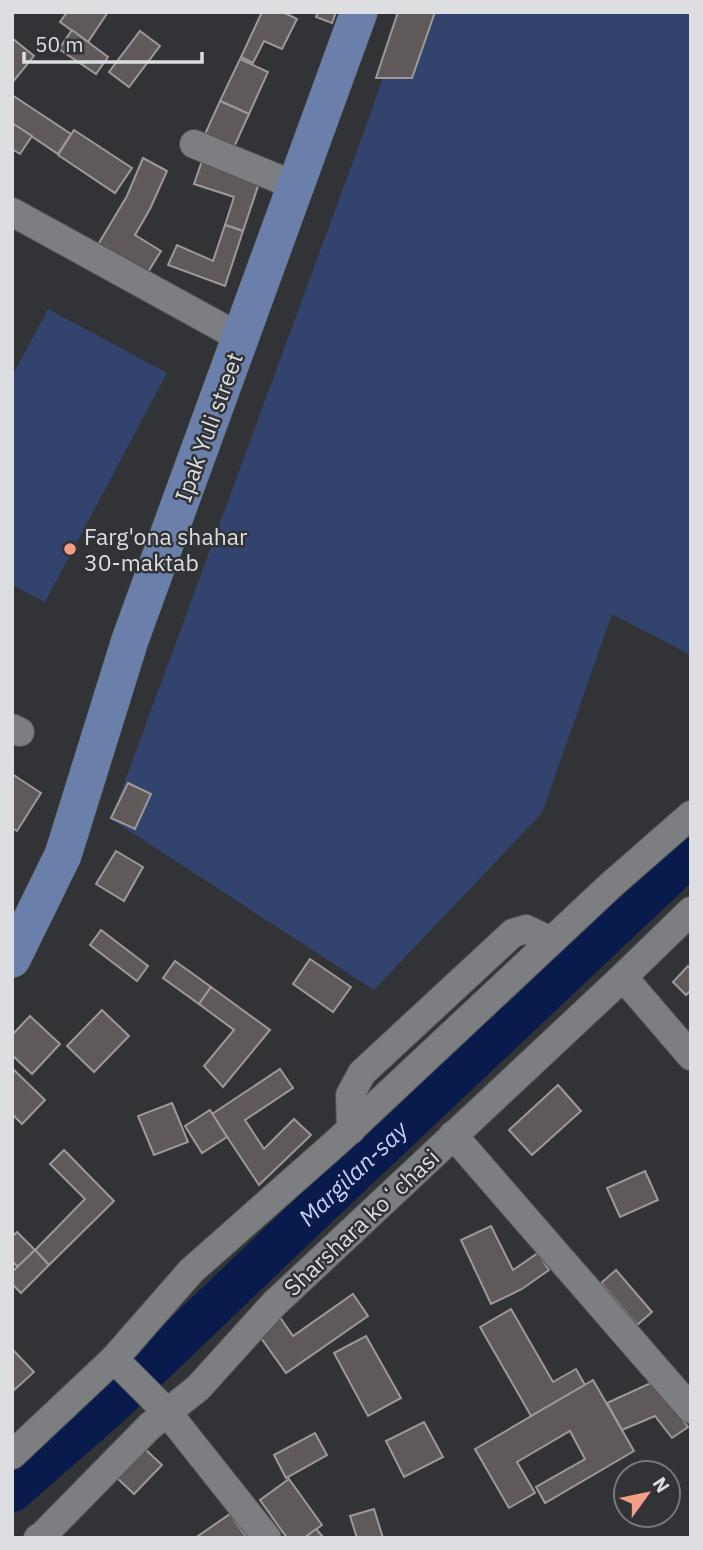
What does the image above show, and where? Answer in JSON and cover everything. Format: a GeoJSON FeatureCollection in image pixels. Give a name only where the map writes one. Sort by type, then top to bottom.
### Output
{"type":"FeatureCollection","features":[{"type":"Feature","properties":{"kind":"main road","name":"Ipak Yuli street"},"geometry":{"type":"LineString","coordinates":[[12,959],[63,855],[130,639],[359,12]]}},
{"type":"Feature","properties":{"kind":"street"},"geometry":{"type":"LineString","coordinates":[[194,144],[296,186]]}},
{"type":"Feature","properties":{"kind":"street"},"geometry":{"type":"LineString","coordinates":[[12,212],[241,338]]}},
{"type":"Feature","properties":{"kind":"street"},"geometry":{"type":"LineString","coordinates":[[12,1455],[114,1359],[191,1271],[351,1130],[611,885],[691,815]]}},
{"type":"Feature","properties":{"kind":"street","name":"Sharshara koʻchasi"},"geometry":{"type":"LineString","coordinates":[[38,1538],[150,1426],[198,1388],[274,1304],[691,911]]}},
{"type":"Feature","properties":{"kind":"street"},"geometry":{"type":"LineString","coordinates":[[623,977],[691,1056]]}},
{"type":"Feature","properties":{"kind":"street"},"geometry":{"type":"LineString","coordinates":[[453,1135],[691,1409]]}},
{"type":"Feature","properties":{"kind":"street"},"geometry":{"type":"LineString","coordinates":[[114,1359],[167,1412],[267,1538]]}},
{"type":"Feature","properties":{"kind":"shaded area"},"geometry":{"type":"Polygon","coordinates":[[[405,12],[691,12],[691,655],[612,614],[542,813],[374,990],[111,819],[369,118],[405,12]]]}},
{"type":"Feature","properties":{"kind":"shaded area"},"geometry":{"type":"Polygon","coordinates":[[[48,309],[167,373],[45,602],[12,585],[12,376],[48,309]]]}},
{"type":"Feature","properties":{"kind":"building"},"geometry":{"type":"Polygon","coordinates":[[[67,12],[108,12],[88,42],[60,22],[67,12]]]}},
{"type":"Feature","properties":{"kind":"building"},"geometry":{"type":"Polygon","coordinates":[[[262,12],[283,12],[297,19],[282,49],[264,41],[253,63],[241,57],[262,12]]]}},
{"type":"Feature","properties":{"kind":"building"},"geometry":{"type":"Polygon","coordinates":[[[318,12],[336,12],[332,23],[316,17],[318,12]]]}},
{"type":"Feature","properties":{"kind":"building"},"geometry":{"type":"Polygon","coordinates":[[[398,12],[435,12],[412,78],[376,78],[398,12]]]}},
{"type":"Feature","properties":{"kind":"building"},"geometry":{"type":"Polygon","coordinates":[[[72,30],[108,57],[96,74],[59,49],[72,30]]]}},
{"type":"Feature","properties":{"kind":"building"},"geometry":{"type":"Polygon","coordinates":[[[140,31],[160,46],[129,87],[109,72],[140,31]]]}},
{"type":"Feature","properties":{"kind":"building"},"geometry":{"type":"Polygon","coordinates":[[[12,38],[34,56],[12,83],[12,38]]]}},
{"type":"Feature","properties":{"kind":"building"},"geometry":{"type":"Polygon","coordinates":[[[240,59],[268,72],[249,114],[220,101],[240,59]]]}},
{"type":"Feature","properties":{"kind":"building"},"geometry":{"type":"Polygon","coordinates":[[[12,95],[71,134],[58,154],[12,123],[12,95]]]}},
{"type":"Feature","properties":{"kind":"building"},"geometry":{"type":"Polygon","coordinates":[[[220,101],[249,114],[230,156],[201,143],[220,101]]]}},
{"type":"Feature","properties":{"kind":"building"},"geometry":{"type":"Polygon","coordinates":[[[12,123],[32,136],[20,154],[12,149],[12,123]]]}},
{"type":"Feature","properties":{"kind":"building"},"geometry":{"type":"Polygon","coordinates":[[[74,130],[132,168],[115,193],[58,155],[74,130]]]}},
{"type":"Feature","properties":{"kind":"building"},"geometry":{"type":"Polygon","coordinates":[[[143,158],[167,171],[135,235],[161,251],[145,277],[96,248],[127,196],[143,158]]]}},
{"type":"Feature","properties":{"kind":"building"},"geometry":{"type":"Polygon","coordinates":[[[203,158],[261,177],[243,231],[225,225],[234,197],[194,184],[203,158]]]}},
{"type":"Feature","properties":{"kind":"building"},"geometry":{"type":"Polygon","coordinates":[[[225,225],[243,231],[225,286],[168,265],[177,245],[213,261],[225,225]]]}},
{"type":"Feature","properties":{"kind":"building"},"geometry":{"type":"Polygon","coordinates":[[[12,774],[41,793],[17,831],[12,828],[12,774]]]}},
{"type":"Feature","properties":{"kind":"building"},"geometry":{"type":"Polygon","coordinates":[[[128,783],[151,794],[135,829],[111,818],[128,783]]]}},
{"type":"Feature","properties":{"kind":"building"},"geometry":{"type":"Polygon","coordinates":[[[116,851],[143,867],[124,901],[96,884],[116,851]]]}},
{"type":"Feature","properties":{"kind":"building"},"geometry":{"type":"Polygon","coordinates":[[[101,930],[148,966],[137,981],[90,945],[101,930]]]}},
{"type":"Feature","properties":{"kind":"building"},"geometry":{"type":"Polygon","coordinates":[[[310,959],[351,987],[333,1012],[293,984],[310,959]]]}},
{"type":"Feature","properties":{"kind":"building"},"geometry":{"type":"Polygon","coordinates":[[[175,961],[211,987],[199,1004],[163,978],[175,961]]]}},
{"type":"Feature","properties":{"kind":"building"},"geometry":{"type":"Polygon","coordinates":[[[688,966],[691,969],[691,990],[686,995],[673,982],[688,966]]]}},
{"type":"Feature","properties":{"kind":"building"},"geometry":{"type":"Polygon","coordinates":[[[211,987],[270,1030],[223,1087],[204,1066],[234,1030],[199,1004],[211,987]]]}},
{"type":"Feature","properties":{"kind":"building"},"geometry":{"type":"Polygon","coordinates":[[[102,1010],[129,1036],[94,1072],[67,1046],[102,1010]]]}},
{"type":"Feature","properties":{"kind":"building"},"geometry":{"type":"Polygon","coordinates":[[[30,1016],[60,1044],[32,1074],[12,1055],[12,1035],[30,1016]]]}},
{"type":"Feature","properties":{"kind":"building"},"geometry":{"type":"Polygon","coordinates":[[[12,1068],[45,1100],[22,1124],[12,1114],[12,1068]]]}},
{"type":"Feature","properties":{"kind":"building"},"geometry":{"type":"Polygon","coordinates":[[[280,1069],[293,1088],[245,1120],[264,1149],[294,1119],[311,1135],[259,1185],[212,1114],[280,1069]]]}},
{"type":"Feature","properties":{"kind":"building"},"geometry":{"type":"Polygon","coordinates":[[[558,1085],[581,1111],[532,1155],[509,1130],[558,1085]]]}},
{"type":"Feature","properties":{"kind":"building"},"geometry":{"type":"Polygon","coordinates":[[[172,1103],[188,1142],[154,1155],[138,1116],[172,1103]]]}},
{"type":"Feature","properties":{"kind":"building"},"geometry":{"type":"Polygon","coordinates":[[[210,1110],[227,1137],[202,1153],[185,1126],[210,1110]]]}},
{"type":"Feature","properties":{"kind":"building"},"geometry":{"type":"Polygon","coordinates":[[[64,1150],[114,1201],[49,1265],[35,1250],[85,1199],[50,1164],[64,1150]]]}},
{"type":"Feature","properties":{"kind":"building"},"geometry":{"type":"Polygon","coordinates":[[[645,1171],[658,1200],[620,1217],[607,1188],[645,1171]]]}},
{"type":"Feature","properties":{"kind":"building"},"geometry":{"type":"Polygon","coordinates":[[[491,1226],[513,1270],[538,1253],[549,1270],[522,1289],[491,1304],[461,1240],[491,1226]]]}},
{"type":"Feature","properties":{"kind":"building"},"geometry":{"type":"Polygon","coordinates":[[[17,1232],[35,1250],[18,1267],[12,1261],[12,1237],[17,1232]]]}},
{"type":"Feature","properties":{"kind":"building"},"geometry":{"type":"Polygon","coordinates":[[[35,1250],[49,1265],[21,1293],[12,1284],[12,1272],[35,1250]]]}},
{"type":"Feature","properties":{"kind":"building"},"geometry":{"type":"Polygon","coordinates":[[[616,1270],[652,1312],[637,1325],[601,1283],[616,1270]]]}},
{"type":"Feature","properties":{"kind":"building"},"geometry":{"type":"Polygon","coordinates":[[[353,1294],[368,1316],[286,1373],[254,1328],[277,1313],[293,1336],[353,1294]]]}},
{"type":"Feature","properties":{"kind":"building"},"geometry":{"type":"Polygon","coordinates":[[[511,1309],[553,1382],[576,1369],[585,1385],[531,1416],[480,1327],[511,1309]]]}},
{"type":"Feature","properties":{"kind":"building"},"geometry":{"type":"Polygon","coordinates":[[[366,1336],[401,1398],[368,1416],[334,1353],[366,1336]]]}},
{"type":"Feature","properties":{"kind":"building"},"geometry":{"type":"Polygon","coordinates":[[[12,1349],[34,1372],[12,1392],[12,1349]]]}},
{"type":"Feature","properties":{"kind":"building"},"geometry":{"type":"Polygon","coordinates":[[[593,1380],[634,1451],[620,1459],[612,1459],[612,1464],[545,1503],[536,1487],[585,1459],[570,1431],[517,1462],[535,1493],[509,1508],[475,1449],[593,1380]]]}},
{"type":"Feature","properties":{"kind":"building"},"geometry":{"type":"Polygon","coordinates":[[[653,1382],[688,1427],[672,1438],[655,1416],[622,1430],[607,1403],[653,1382]]]}},
{"type":"Feature","properties":{"kind":"building"},"geometry":{"type":"Polygon","coordinates":[[[424,1422],[443,1457],[404,1477],[386,1441],[424,1422]]]}},
{"type":"Feature","properties":{"kind":"building"},"geometry":{"type":"Polygon","coordinates":[[[315,1433],[327,1455],[286,1478],[274,1455],[315,1433]]]}},
{"type":"Feature","properties":{"kind":"building"},"geometry":{"type":"Polygon","coordinates":[[[144,1448],[162,1465],[134,1494],[116,1477],[144,1448]]]}},
{"type":"Feature","properties":{"kind":"building"},"geometry":{"type":"Polygon","coordinates":[[[289,1479],[322,1525],[304,1538],[287,1538],[260,1500],[289,1479]]]}},
{"type":"Feature","properties":{"kind":"building"},"geometry":{"type":"Polygon","coordinates":[[[374,1509],[383,1538],[357,1538],[350,1516],[374,1509]]]}},
{"type":"Feature","properties":{"kind":"building"},"geometry":{"type":"Polygon","coordinates":[[[230,1514],[247,1538],[195,1538],[230,1514]]]}},
{"type":"Feature","properties":{"kind":"building"},"geometry":{"type":"Polygon","coordinates":[[[316,1529],[324,1538],[304,1538],[316,1529]]]}},
{"type":"Feature","properties":{"kind":"waterway","name":"Margilan-say"},"geometry":{"type":"LineString","coordinates":[[12,1491],[107,1408],[691,854]]}},
{"type":"Feature","properties":{"kind":"place","name":"Farg'ona shahar 30-maktab"},"geometry":{"type":"Point","coordinates":[70,549]}}]}
